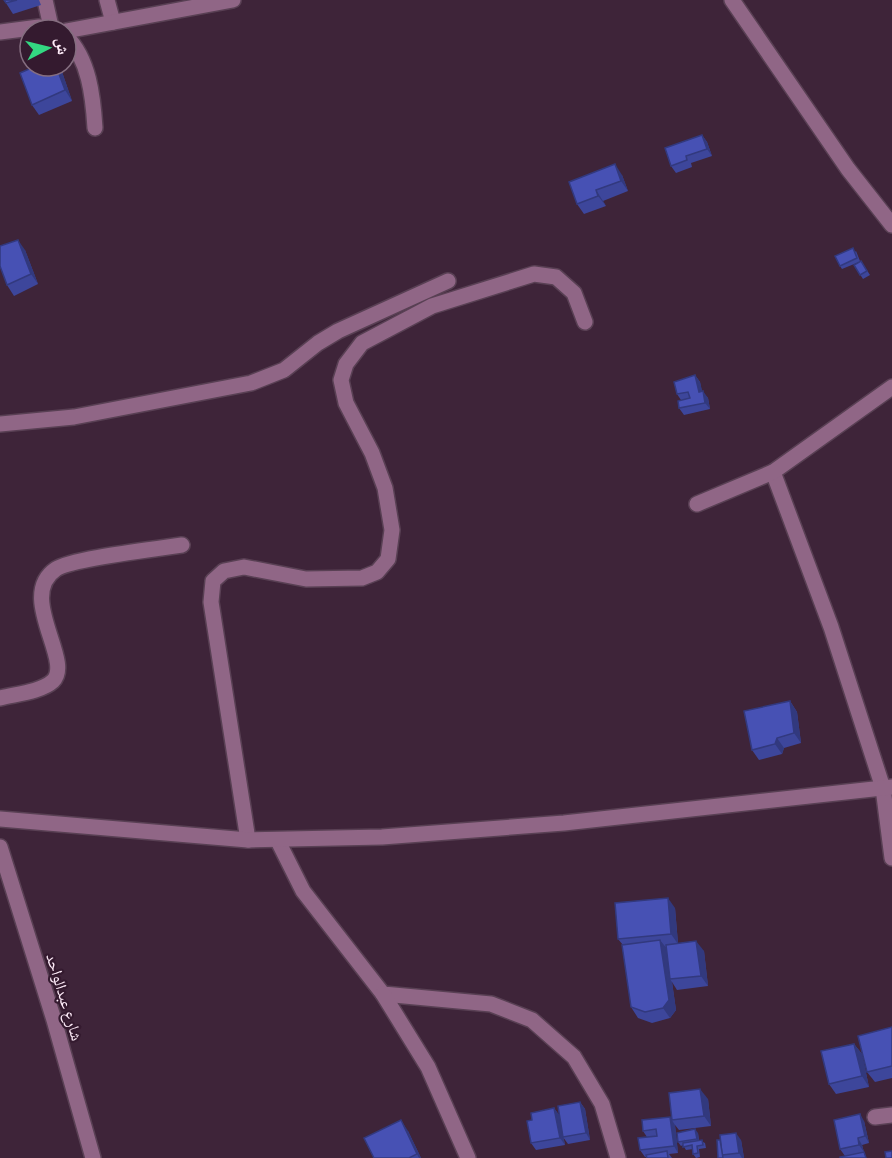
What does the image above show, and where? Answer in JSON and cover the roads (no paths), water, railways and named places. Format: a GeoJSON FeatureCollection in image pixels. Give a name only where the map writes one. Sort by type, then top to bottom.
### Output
{"type":"FeatureCollection","features":[{"type":"Feature","properties":{"kind":"street"},"geometry":{"type":"LineString","coordinates":[[45,0],[53,18]]}},
{"type":"Feature","properties":{"kind":"street"},"geometry":{"type":"LineString","coordinates":[[107,0],[113,22]]}},
{"type":"Feature","properties":{"kind":"street"},"geometry":{"type":"LineString","coordinates":[[78,26],[233,0]]}},
{"type":"Feature","properties":{"kind":"street"},"geometry":{"type":"LineString","coordinates":[[732,0],[838,154],[892,225]]}},
{"type":"Feature","properties":{"kind":"street"},"geometry":{"type":"LineString","coordinates":[[0,32],[18,31]]}},
{"type":"Feature","properties":{"kind":"street"},"geometry":{"type":"LineString","coordinates":[[78,51],[85,65],[95,128]]}},
{"type":"Feature","properties":{"kind":"street"},"geometry":{"type":"LineString","coordinates":[[248,840],[211,602],[213,581],[224,571],[244,567],[306,579],[362,578],[377,572],[388,559],[392,530],[385,488],[372,453],[346,403],[341,380],[346,364],[362,343],[432,306],[534,274],[556,278],[574,293],[585,322]]}},
{"type":"Feature","properties":{"kind":"street"},"geometry":{"type":"LineString","coordinates":[[0,424],[74,417],[251,383],[284,370],[318,343],[338,331],[448,281]]}},
{"type":"Feature","properties":{"kind":"street"},"geometry":{"type":"LineString","coordinates":[[697,504],[773,472],[892,387]]}},
{"type":"Feature","properties":{"kind":"street"},"geometry":{"type":"LineString","coordinates":[[773,472],[888,787],[892,858]]}},
{"type":"Feature","properties":{"kind":"street"},"geometry":{"type":"LineString","coordinates":[[0,698],[40,687],[52,681],[57,675],[57,658],[42,608],[42,587],[48,575],[58,567],[76,563],[183,545]]}},
{"type":"Feature","properties":{"kind":"street"},"geometry":{"type":"LineString","coordinates":[[0,819],[278,841],[382,837],[564,823],[888,787]]}},
{"type":"Feature","properties":{"kind":"street"},"geometry":{"type":"LineString","coordinates":[[278,841],[303,891],[330,930],[383,994],[428,1066],[468,1158]]}},
{"type":"Feature","properties":{"kind":"street","name":"شارع عبدالواحد"},"geometry":{"type":"LineString","coordinates":[[0,847],[54,1020],[93,1158]]}},
{"type":"Feature","properties":{"kind":"street"},"geometry":{"type":"LineString","coordinates":[[383,994],[491,1004],[532,1020],[574,1057],[602,1104],[618,1158]]}},
{"type":"Feature","properties":{"kind":"street"},"geometry":{"type":"LineString","coordinates":[[874,1117],[892,1115]]}}]}
